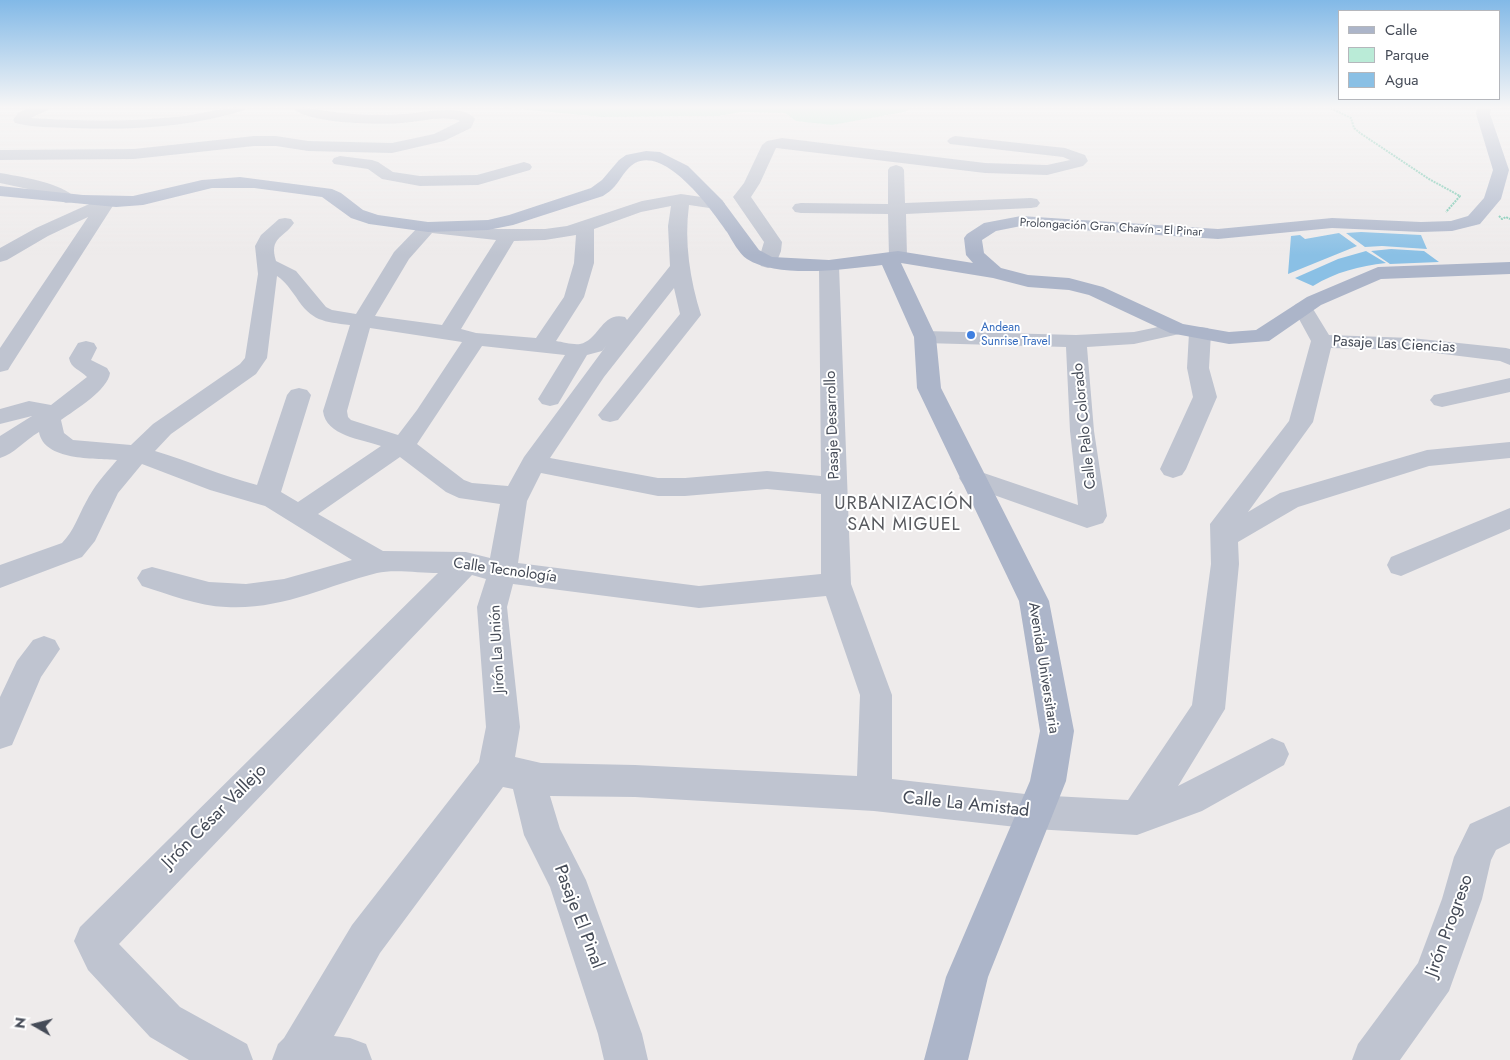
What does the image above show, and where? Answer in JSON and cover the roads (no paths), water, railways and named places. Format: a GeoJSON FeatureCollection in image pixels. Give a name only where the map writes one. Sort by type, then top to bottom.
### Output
{"type":"FeatureCollection","features":[{"type":"Feature","properties":{"kind":"main road"},"geometry":{"type":"LineString","coordinates":[[0,191],[36,193],[93,202],[135,200],[212,183],[232,181],[326,193],[335,197],[357,214],[375,220],[428,227],[488,225],[513,220],[596,192],[608,184],[625,163],[632,158],[643,156]]}},
{"type":"Feature","properties":{"kind":"main road"},"geometry":{"type":"LineString","coordinates":[[653,156],[660,157],[682,169],[716,204],[752,254],[768,262],[829,266],[894,258],[994,272]]}},
{"type":"Feature","properties":{"kind":"main road","name":"Prolongación Gran Chavín - El Pinar"},"geometry":{"type":"LineString","coordinates":[[1497,156],[1501,170],[1492,199],[1474,220],[1452,226],[1421,227],[1332,223],[1218,234],[1021,221],[990,227],[973,238],[974,255],[994,272],[1028,281],[1069,284],[1096,292],[1177,329],[1229,338],[1261,336],[1314,301],[1378,273],[1464,268],[1510,268]]}},
{"type":"Feature","properties":{"kind":"main road","name":"Avenida Universitaria"},"geometry":{"type":"LineString","coordinates":[[894,258],[925,337],[928,388],[1034,601],[1057,731],[1048,781],[967,976],[946,1060]]}},
{"type":"Feature","properties":{"kind":"street"},"geometry":{"type":"LineString","coordinates":[[121,170],[219,156]]}},
{"type":"Feature","properties":{"kind":"street"},"geometry":{"type":"LineString","coordinates":[[274,156],[356,162],[372,165],[388,176],[420,181],[478,180],[524,167]]}},
{"type":"Feature","properties":{"kind":"street"},"geometry":{"type":"LineString","coordinates":[[763,156],[752,183],[742,197],[772,242],[772,251],[768,262]]}},
{"type":"Feature","properties":{"kind":"street"},"geometry":{"type":"LineString","coordinates":[[891,156],[985,168],[1047,170],[1078,163],[1080,161],[1079,158],[1074,156]]}},
{"type":"Feature","properties":{"kind":"street"},"geometry":{"type":"LineString","coordinates":[[0,167],[76,170]]}},
{"type":"Feature","properties":{"kind":"street"},"geometry":{"type":"LineString","coordinates":[[894,258],[897,210],[896,170]]}},
{"type":"Feature","properties":{"kind":"street"},"geometry":{"type":"LineString","coordinates":[[0,178],[24,182],[53,191],[66,198]]}},
{"type":"Feature","properties":{"kind":"street"},"geometry":{"type":"LineString","coordinates":[[610,415],[691,315],[676,272],[676,226],[681,200]]}},
{"type":"Feature","properties":{"kind":"street"},"geometry":{"type":"LineString","coordinates":[[517,496],[468,492],[455,486],[400,444],[342,425],[336,419],[335,411],[362,321],[401,256],[428,227],[508,235],[560,234],[660,201],[703,200],[716,204]]}},
{"type":"Feature","properties":{"kind":"street"},"geometry":{"type":"LineString","coordinates":[[0,256],[42,232],[107,201]]}},
{"type":"Feature","properties":{"kind":"street"},"geometry":{"type":"LineString","coordinates":[[0,365],[107,201]]}},
{"type":"Feature","properties":{"kind":"street"},"geometry":{"type":"LineString","coordinates":[[801,208],[897,210],[971,208],[1031,203]]}},
{"type":"Feature","properties":{"kind":"street"},"geometry":{"type":"LineString","coordinates":[[0,577],[72,550],[81,541],[108,486],[137,454],[162,429],[248,369],[256,358],[268,265],[263,248],[264,243],[285,223]]}},
{"type":"Feature","properties":{"kind":"street"},"geometry":{"type":"LineString","coordinates":[[542,345],[574,297],[584,263],[585,227]]}},
{"type":"Feature","properties":{"kind":"street"},"geometry":{"type":"LineString","coordinates":[[448,332],[508,235]]}},
{"type":"Feature","properties":{"kind":"street"},"geometry":{"type":"LineString","coordinates":[[268,265],[277,267],[292,276],[317,313],[448,332],[476,339],[542,345],[579,351],[594,346],[641,297],[676,272]]}},
{"type":"Feature","properties":{"kind":"street","name":"Pasaje Desarrollo"},"geometry":{"type":"LineString","coordinates":[[829,266],[836,584],[876,695],[874,794]]}},
{"type":"Feature","properties":{"kind":"street","name":"Jirón La Unión"},"geometry":{"type":"LineString","coordinates":[[297,1057],[366,938],[511,772],[503,727],[492,607],[502,572],[517,496],[533,462],[596,373],[676,272]]}},
{"type":"Feature","properties":{"kind":"street"},"geometry":{"type":"LineString","coordinates":[[1303,308],[1322,341]]}},
{"type":"Feature","properties":{"kind":"street"},"geometry":{"type":"LineString","coordinates":[[925,337],[1076,340],[1134,338],[1177,329]]}},
{"type":"Feature","properties":{"kind":"street"},"geometry":{"type":"LineString","coordinates":[[1173,469],[1205,397],[1198,368],[1200,333]]}},
{"type":"Feature","properties":{"kind":"street"},"geometry":{"type":"LineString","coordinates":[[298,515],[407,440],[420,424],[463,355],[476,339]]}},
{"type":"Feature","properties":{"kind":"street","name":"Calle Palo Colorado"},"geometry":{"type":"LineString","coordinates":[[972,478],[1087,518],[1093,516],[1094,511],[1082,431],[1076,340]]}},
{"type":"Feature","properties":{"kind":"street","name":"Pasaje Las Ciencias"},"geometry":{"type":"LineString","coordinates":[[1224,538],[1224,524],[1301,422],[1322,341],[1411,344],[1509,356]]}},
{"type":"Feature","properties":{"kind":"street"},"geometry":{"type":"LineString","coordinates":[[0,450],[18,433],[48,416],[98,379],[99,373],[81,362],[80,358],[86,348]]}},
{"type":"Feature","properties":{"kind":"street"},"geometry":{"type":"LineString","coordinates":[[550,399],[579,351]]}},
{"type":"Feature","properties":{"kind":"street"},"geometry":{"type":"LineString","coordinates":[[1442,400],[1510,385]]}},
{"type":"Feature","properties":{"kind":"street"},"geometry":{"type":"LineString","coordinates":[[266,497],[298,395]]}},
{"type":"Feature","properties":{"kind":"street"},"geometry":{"type":"LineString","coordinates":[[0,417],[28,408],[47,411],[48,416]]}},
{"type":"Feature","properties":{"kind":"street","name":"Calle Tecnología"},"geometry":{"type":"LineString","coordinates":[[48,416],[52,437],[67,448],[137,454],[170,464],[219,484],[274,499],[378,562],[466,563],[502,572],[699,597],[836,584]]}},
{"type":"Feature","properties":{"kind":"street"},"geometry":{"type":"LineString","coordinates":[[1137,818],[1208,709],[1225,564],[1224,538],[1289,500],[1408,463],[1427,458],[1510,450]]}},
{"type":"Feature","properties":{"kind":"street"},"geometry":{"type":"LineString","coordinates":[[533,462],[658,487],[684,487],[767,480],[835,486]]}},
{"type":"Feature","properties":{"kind":"street"},"geometry":{"type":"LineString","coordinates":[[1401,565],[1510,518]]}},
{"type":"Feature","properties":{"kind":"street"},"geometry":{"type":"LineString","coordinates":[[152,578],[225,596],[269,593],[313,583],[378,562]]}},
{"type":"Feature","properties":{"kind":"street","name":"Jirón César Vallejo"},"geometry":{"type":"LineString","coordinates":[[230,1060],[165,1022],[102,956],[94,941],[466,563]]}},
{"type":"Feature","properties":{"kind":"street"},"geometry":{"type":"LineString","coordinates":[[0,734],[28,670],[44,649]]}},
{"type":"Feature","properties":{"kind":"street"},"geometry":{"type":"LineString","coordinates":[[1137,818],[1189,799],[1272,754]]}},
{"type":"Feature","properties":{"kind":"street","name":"Calle La Amistad"},"geometry":{"type":"LineString","coordinates":[[511,772],[541,779],[635,781],[874,794],[1034,812],[1137,818]]}},
{"type":"Feature","properties":{"kind":"street","name":"Pasaje El Pinal"},"geometry":{"type":"LineString","coordinates":[[511,772],[567,880],[620,1034],[626,1060]]}},
{"type":"Feature","properties":{"kind":"street","name":"Jirón Progreso"},"geometry":{"type":"LineString","coordinates":[[1374,1060],[1434,976],[1462,899],[1474,857],[1483,837],[1510,824]]}},
{"type":"Feature","properties":{"kind":"street"},"geometry":{"type":"LineString","coordinates":[[297,1057],[350,1060]]}},
{"type":"Feature","properties":{"kind":"water"},"geometry":{"type":"Polygon","coordinates":[[[1339,233],[1357,246],[1288,274],[1291,236],[1300,235],[1305,239],[1339,233]]]}},
{"type":"Feature","properties":{"kind":"water"},"geometry":{"type":"Polygon","coordinates":[[[1346,233],[1421,235],[1427,249],[1382,246],[1365,247],[1346,233]]]}},
{"type":"Feature","properties":{"kind":"water"},"geometry":{"type":"Polygon","coordinates":[[[1391,249],[1424,251],[1439,262],[1390,264],[1371,251],[1391,249]]]}},
{"type":"Feature","properties":{"kind":"water"},"geometry":{"type":"Polygon","coordinates":[[[1366,251],[1386,263],[1348,270],[1313,286],[1295,278],[1338,259],[1366,251]]]}},
{"type":"Feature","properties":{"kind":"place","name":"Andean Sunrise Travel"},"geometry":{"type":"Point","coordinates":[971,335]}},
{"type":"Feature","properties":{"kind":"district","name":"URBANIZACIÓN SAN MIGUEL"},"geometry":{"type":"Point","coordinates":[904,515]}}]}
